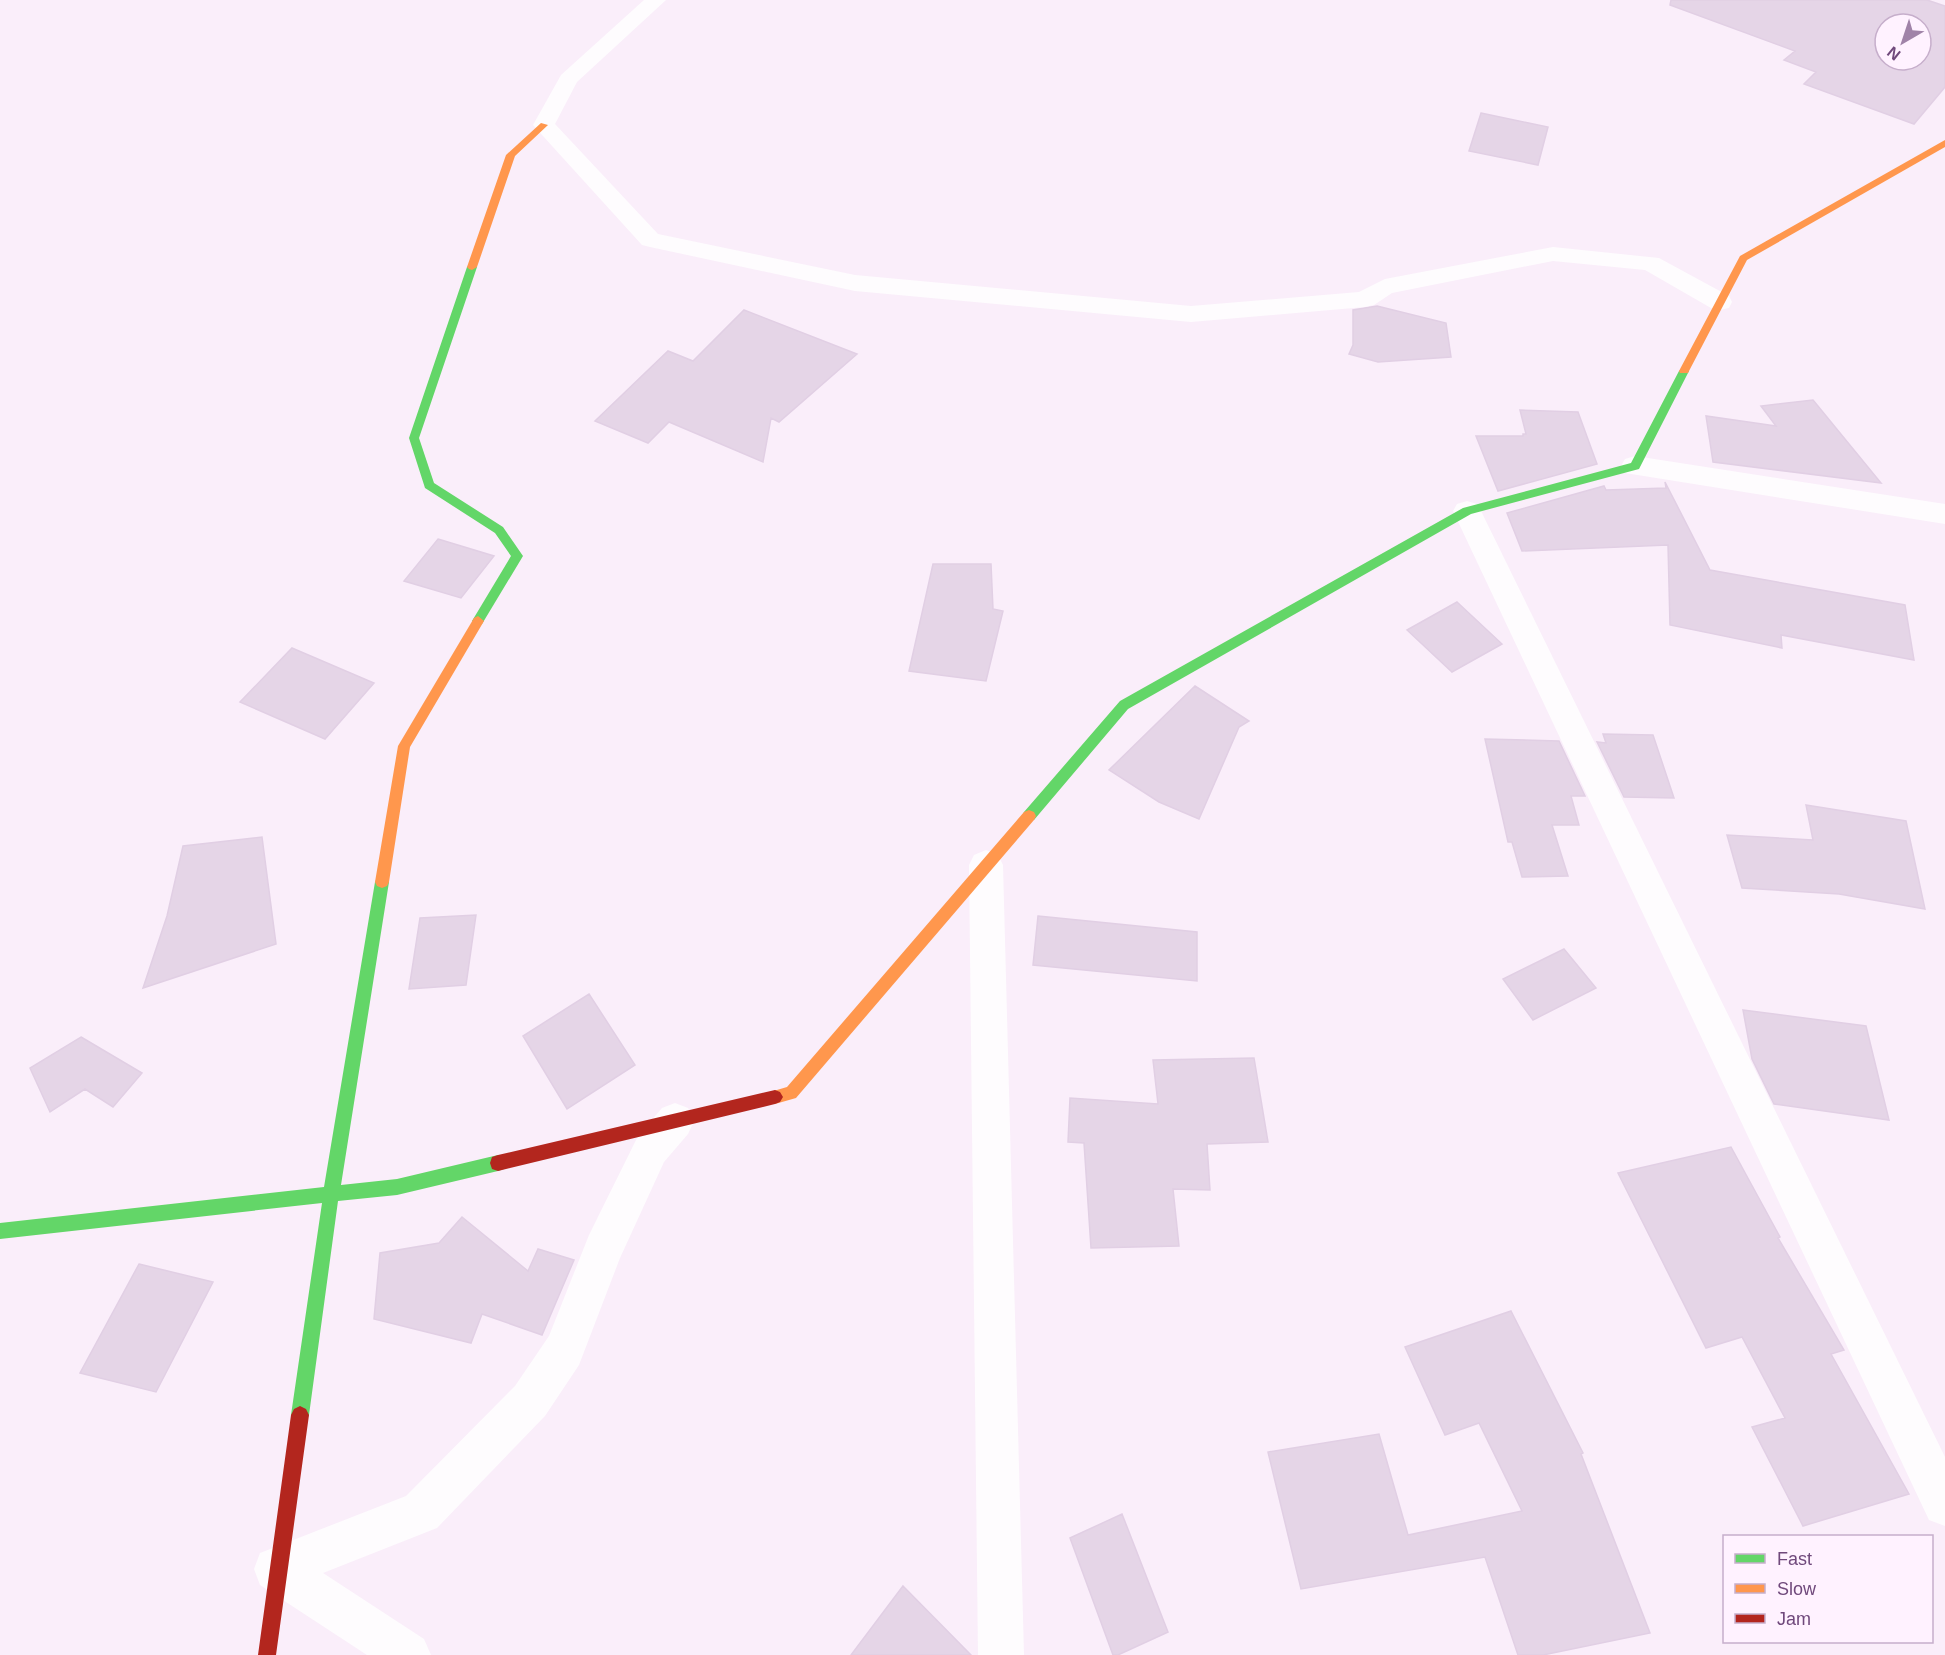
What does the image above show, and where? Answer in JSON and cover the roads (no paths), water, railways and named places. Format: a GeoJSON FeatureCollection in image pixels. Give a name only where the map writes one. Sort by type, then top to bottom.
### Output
{"type":"FeatureCollection","features":[{"type":"Feature","properties":{"kind":"street"},"geometry":{"type":"LineString","coordinates":[[267,1655],[276,1569],[324,1262],[331,1195],[404,746],[518,556],[499,530],[429,485],[414,438],[511,155],[544,125],[568,79],[656,0]]}},
{"type":"Feature","properties":{"kind":"street"},"geometry":{"type":"LineString","coordinates":[[544,125],[650,240],[855,283],[1191,314],[1365,299],[1385,287],[1553,254],[1652,264],[1720,302]]}},
{"type":"Feature","properties":{"kind":"street"},"geometry":{"type":"LineString","coordinates":[[1635,466],[1743,258],[1945,143]]}},
{"type":"Feature","properties":{"kind":"street"},"geometry":{"type":"LineString","coordinates":[[0,1231],[397,1187],[791,1093],[1124,705],[1467,511],[1635,466],[1945,514]]}},
{"type":"Feature","properties":{"kind":"street"},"geometry":{"type":"LineString","coordinates":[[1467,511],[1945,1504]]}},
{"type":"Feature","properties":{"kind":"street"},"geometry":{"type":"LineString","coordinates":[[986,865],[1001,1655]]}},
{"type":"Feature","properties":{"kind":"street"},"geometry":{"type":"LineString","coordinates":[[276,1569],[421,1512],[530,1401],[564,1350],[603,1249],[651,1149],[675,1120]]}},
{"type":"Feature","properties":{"kind":"street"},"geometry":{"type":"LineString","coordinates":[[276,1569],[408,1655]]}}]}
